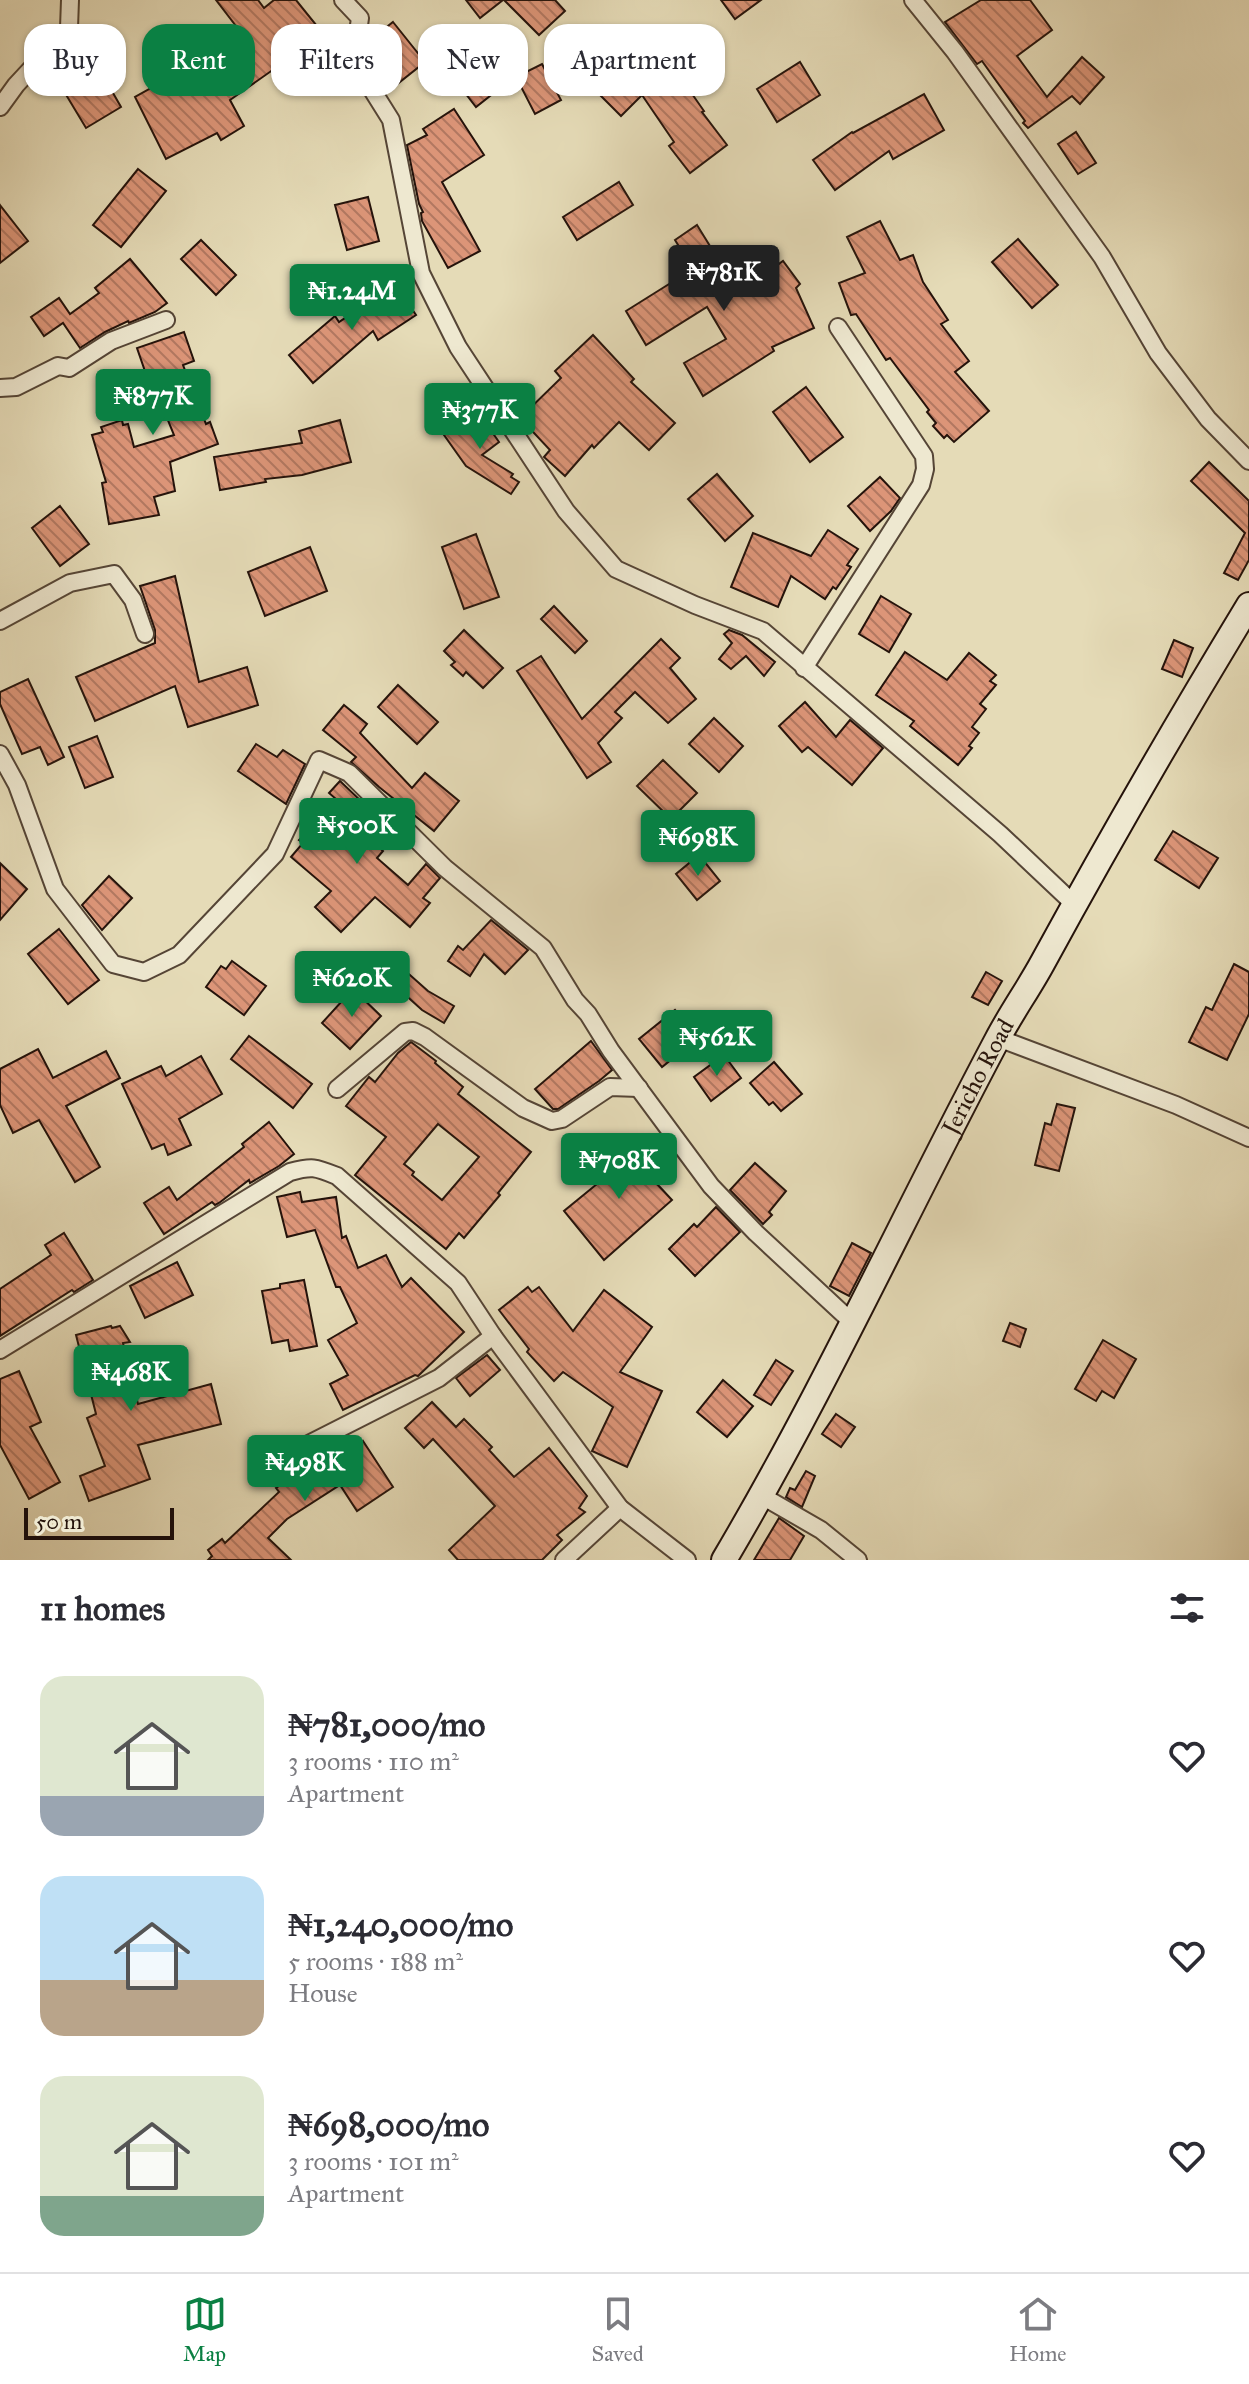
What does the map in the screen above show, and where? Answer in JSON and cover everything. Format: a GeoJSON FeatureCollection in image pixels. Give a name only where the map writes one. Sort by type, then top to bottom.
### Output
{"type":"FeatureCollection","features":[{"type":"Feature","properties":{"kind":"street"},"geometry":{"type":"LineString","coordinates":[[0,107],[16,85],[69,28],[70,0]]}},
{"type":"Feature","properties":{"kind":"street"},"geometry":{"type":"LineString","coordinates":[[343,0],[360,18],[354,61],[391,120],[421,273],[458,347],[566,511],[616,569],[695,605],[763,631],[1000,834],[1074,904]]}},
{"type":"Feature","properties":{"kind":"street"},"geometry":{"type":"LineString","coordinates":[[913,0],[955,52],[1102,257],[1158,353],[1208,419],[1249,461]]}},
{"type":"Feature","properties":{"kind":"street"},"geometry":{"type":"LineString","coordinates":[[0,388],[16,387],[58,366],[69,368],[111,341],[166,320]]}},
{"type":"Feature","properties":{"kind":"street"},"geometry":{"type":"LineString","coordinates":[[804,668],[921,485],[925,469],[924,456],[838,327]]}},
{"type":"Feature","properties":{"kind":"street"},"geometry":{"type":"LineString","coordinates":[[0,621],[70,583],[114,574],[133,600],[145,634]]}},
{"type":"Feature","properties":{"kind":"street","name":"Jericho Road"},"geometry":{"type":"LineString","coordinates":[[724,1560],[762,1496],[854,1324],[998,1038],[1249,605]]}},
{"type":"Feature","properties":{"kind":"street"},"geometry":{"type":"LineString","coordinates":[[0,754],[17,785],[55,889],[113,964],[144,972],[179,955],[275,854],[319,760],[349,773],[445,868],[543,948],[575,1000],[711,1186],[756,1233],[854,1324]]}},
{"type":"Feature","properties":{"kind":"street"},"geometry":{"type":"LineString","coordinates":[[337,1089],[405,1032],[413,1031],[523,1108],[552,1121],[562,1119],[610,1087],[639,1088]]}},
{"type":"Feature","properties":{"kind":"street"},"geometry":{"type":"LineString","coordinates":[[998,1038],[1176,1105],[1249,1138]]}},
{"type":"Feature","properties":{"kind":"street"},"geometry":{"type":"LineString","coordinates":[[0,1350],[290,1172],[309,1167],[337,1176],[458,1283],[493,1336],[620,1508],[687,1560]]}},
{"type":"Feature","properties":{"kind":"street"},"geometry":{"type":"LineString","coordinates":[[303,1447],[439,1378],[493,1336]]}},
{"type":"Feature","properties":{"kind":"street"},"geometry":{"type":"LineString","coordinates":[[762,1496],[821,1530],[858,1560]]}},
{"type":"Feature","properties":{"kind":"street"},"geometry":{"type":"LineString","coordinates":[[564,1560],[620,1508]]}},
{"type":"Feature","properties":{"kind":"building"},"geometry":{"type":"Polygon","coordinates":[[[216,0],[258,0],[264,8],[274,0],[296,0],[315,24],[271,24],[271,71],[255,82],[255,24],[234,24],[216,0]]]}},
{"type":"Feature","properties":{"kind":"building"},"geometry":{"type":"Polygon","coordinates":[[[466,0],[503,0],[480,18],[466,0]]]}},
{"type":"Feature","properties":{"kind":"building"},"geometry":{"type":"Polygon","coordinates":[[[504,0],[555,0],[565,11],[551,24],[544,24],[544,30],[539,35],[504,0]]]}},
{"type":"Feature","properties":{"kind":"building"},"geometry":{"type":"Polygon","coordinates":[[[721,0],[761,0],[735,19],[721,0]]]}},
{"type":"Feature","properties":{"kind":"building"},"geometry":{"type":"Polygon","coordinates":[[[981,0],[1030,0],[1052,30],[1017,56],[1047,97],[1082,57],[1104,77],[1080,104],[1072,96],[1028,128],[982,61],[977,64],[945,22],[981,0]]]}},
{"type":"Feature","properties":{"kind":"building"},"geometry":{"type":"Polygon","coordinates":[[[402,33],[418,53],[418,68],[402,80],[402,33]]]}},
{"type":"Feature","properties":{"kind":"building"},"geometry":{"type":"Polygon","coordinates":[[[800,62],[820,95],[777,122],[757,89],[800,62]]]}},
{"type":"Feature","properties":{"kind":"building"},"geometry":{"type":"Polygon","coordinates":[[[542,64],[544,96],[559,96],[561,100],[535,114],[526,96],[528,71],[542,64]]]}},
{"type":"Feature","properties":{"kind":"building"},"geometry":{"type":"Polygon","coordinates":[[[142,93],[142,96],[236,96],[230,100],[244,126],[221,140],[217,133],[166,159],[135,97],[142,93]]]}},
{"type":"Feature","properties":{"kind":"building"},"geometry":{"type":"Polygon","coordinates":[[[924,94],[944,130],[893,159],[889,151],[835,190],[813,160],[852,132],[924,94]]]}},
{"type":"Feature","properties":{"kind":"building"},"geometry":{"type":"Polygon","coordinates":[[[67,96],[115,96],[121,107],[86,128],[67,96]]]}},
{"type":"Feature","properties":{"kind":"building"},"geometry":{"type":"Polygon","coordinates":[[[467,96],[490,96],[476,107],[467,96]]]}},
{"type":"Feature","properties":{"kind":"building"},"geometry":{"type":"Polygon","coordinates":[[[601,96],[641,96],[621,116],[601,96]]]}},
{"type":"Feature","properties":{"kind":"building"},"geometry":{"type":"Polygon","coordinates":[[[643,96],[694,96],[727,145],[690,173],[669,146],[674,142],[643,96]]]}},
{"type":"Feature","properties":{"kind":"building"},"geometry":{"type":"Polygon","coordinates":[[[454,109],[484,155],[442,182],[480,251],[448,268],[422,221],[423,212],[407,145],[427,135],[423,129],[454,109]]]}},
{"type":"Feature","properties":{"kind":"building"},"geometry":{"type":"Polygon","coordinates":[[[1076,132],[1096,163],[1078,174],[1058,144],[1076,132]]]}},
{"type":"Feature","properties":{"kind":"building"},"geometry":{"type":"Polygon","coordinates":[[[138,169],[166,191],[121,247],[93,225],[138,169]]]}},
{"type":"Feature","properties":{"kind":"building"},"geometry":{"type":"Polygon","coordinates":[[[619,182],[633,205],[577,240],[563,217],[619,182]]]}},
{"type":"Feature","properties":{"kind":"building"},"geometry":{"type":"Polygon","coordinates":[[[368,197],[379,241],[347,250],[335,205],[368,197]]]}},
{"type":"Feature","properties":{"kind":"building"},"geometry":{"type":"Polygon","coordinates":[[[0,205],[28,241],[0,263],[0,205]]]}},
{"type":"Feature","properties":{"kind":"building"},"geometry":{"type":"Polygon","coordinates":[[[880,221],[900,260],[913,255],[923,282],[948,320],[941,324],[969,361],[955,372],[989,411],[954,442],[947,435],[944,438],[933,426],[936,423],[927,412],[929,410],[890,358],[886,360],[856,314],[851,315],[839,283],[865,273],[847,237],[880,221]]]}},
{"type":"Feature","properties":{"kind":"building"},"geometry":{"type":"Polygon","coordinates":[[[697,225],[739,293],[783,261],[800,284],[796,288],[814,328],[772,347],[774,351],[703,396],[684,363],[726,339],[707,307],[646,345],[626,311],[693,269],[675,240],[697,225]]]}},
{"type":"Feature","properties":{"kind":"building"},"geometry":{"type":"Polygon","coordinates":[[[1018,239],[1058,285],[1032,308],[992,262],[1018,239]]]}},
{"type":"Feature","properties":{"kind":"building"},"geometry":{"type":"Polygon","coordinates":[[[201,240],[236,275],[216,295],[181,259],[201,240]]]}},
{"type":"Feature","properties":{"kind":"building"},"geometry":{"type":"Polygon","coordinates":[[[130,259],[167,303],[155,312],[105,332],[80,348],[63,323],[44,336],[31,317],[59,298],[70,314],[99,293],[95,288],[130,259]]]}},
{"type":"Feature","properties":{"kind":"building"},"geometry":{"type":"Polygon","coordinates":[[[395,284],[416,315],[378,340],[373,331],[313,383],[289,355],[335,316],[339,322],[395,284]]]}},
{"type":"Feature","properties":{"kind":"building"},"geometry":{"type":"Polygon","coordinates":[[[184,332],[194,361],[183,365],[206,424],[210,422],[218,444],[170,462],[175,491],[154,497],[159,515],[109,524],[102,483],[106,482],[92,435],[103,432],[101,427],[122,420],[123,425],[128,424],[134,447],[174,435],[137,348],[184,332]]]}},
{"type":"Feature","properties":{"kind":"building"},"geometry":{"type":"Polygon","coordinates":[[[593,335],[634,379],[631,382],[675,423],[649,450],[619,422],[594,448],[592,445],[565,476],[544,457],[550,450],[520,418],[561,378],[555,371],[593,335]]]}},
{"type":"Feature","properties":{"kind":"building"},"geometry":{"type":"Polygon","coordinates":[[[806,387],[843,437],[810,462],[773,412],[806,387]]]}},
{"type":"Feature","properties":{"kind":"building"},"geometry":{"type":"Polygon","coordinates":[[[478,412],[499,442],[482,455],[513,474],[511,477],[519,482],[511,494],[466,466],[444,435],[478,412]]]}},
{"type":"Feature","properties":{"kind":"building"},"geometry":{"type":"Polygon","coordinates":[[[340,420],[351,462],[302,475],[265,479],[266,482],[220,490],[214,457],[302,443],[299,431],[340,420]]]}},
{"type":"Feature","properties":{"kind":"building"},"geometry":{"type":"Polygon","coordinates":[[[1209,462],[1249,501],[1249,560],[1238,580],[1224,573],[1245,533],[1191,481],[1209,462]]]}},
{"type":"Feature","properties":{"kind":"building"},"geometry":{"type":"Polygon","coordinates":[[[717,474],[753,516],[725,541],[688,499],[717,474]]]}},
{"type":"Feature","properties":{"kind":"building"},"geometry":{"type":"Polygon","coordinates":[[[880,477],[900,498],[870,531],[848,506],[880,477]]]}},
{"type":"Feature","properties":{"kind":"building"},"geometry":{"type":"Polygon","coordinates":[[[60,506],[89,544],[60,566],[32,528],[60,506]]]}},
{"type":"Feature","properties":{"kind":"building"},"geometry":{"type":"Polygon","coordinates":[[[828,530],[858,549],[847,565],[851,567],[825,599],[791,576],[778,607],[731,587],[753,533],[811,556],[828,530]]]}},
{"type":"Feature","properties":{"kind":"building"},"geometry":{"type":"Polygon","coordinates":[[[476,534],[499,597],[464,609],[442,547],[476,534]]]}},
{"type":"Feature","properties":{"kind":"building"},"geometry":{"type":"Polygon","coordinates":[[[310,547],[327,591],[265,616],[248,572],[310,547]]]}},
{"type":"Feature","properties":{"kind":"building"},"geometry":{"type":"Polygon","coordinates":[[[175,576],[199,682],[247,667],[258,705],[188,727],[175,686],[95,721],[76,677],[155,643],[155,630],[140,586],[175,576]]]}},
{"type":"Feature","properties":{"kind":"building"},"geometry":{"type":"Polygon","coordinates":[[[881,596],[911,614],[889,652],[859,634],[881,596]]]}},
{"type":"Feature","properties":{"kind":"building"},"geometry":{"type":"Polygon","coordinates":[[[554,606],[587,641],[575,653],[541,619],[554,606]]]}},
{"type":"Feature","properties":{"kind":"building"},"geometry":{"type":"Polygon","coordinates":[[[464,630],[503,668],[483,688],[466,672],[463,676],[451,665],[455,662],[444,651],[464,630]]]}},
{"type":"Feature","properties":{"kind":"building"},"geometry":{"type":"Polygon","coordinates":[[[729,630],[742,635],[775,662],[764,676],[746,656],[731,669],[719,659],[732,643],[724,634],[729,630]]]}},
{"type":"Feature","properties":{"kind":"building"},"geometry":{"type":"Polygon","coordinates":[[[661,639],[680,658],[670,668],[696,699],[668,723],[635,692],[615,712],[622,718],[598,743],[611,762],[587,778],[517,671],[541,656],[582,719],[661,639]]]}},
{"type":"Feature","properties":{"kind":"building"},"geometry":{"type":"Polygon","coordinates":[[[1174,640],[1193,648],[1182,677],[1162,669],[1174,640]]]}},
{"type":"Feature","properties":{"kind":"building"},"geometry":{"type":"Polygon","coordinates":[[[905,652],[947,680],[969,653],[996,675],[990,681],[996,685],[980,704],[986,709],[972,727],[979,733],[958,765],[910,726],[914,721],[876,695],[905,652]]]}},
{"type":"Feature","properties":{"kind":"building"},"geometry":{"type":"Polygon","coordinates":[[[28,679],[64,757],[48,765],[40,747],[22,754],[0,704],[0,692],[28,679]]]}},
{"type":"Feature","properties":{"kind":"building"},"geometry":{"type":"Polygon","coordinates":[[[398,685],[438,722],[417,744],[378,707],[398,685]]]}},
{"type":"Feature","properties":{"kind":"building"},"geometry":{"type":"Polygon","coordinates":[[[805,702],[836,737],[850,720],[883,748],[852,785],[808,747],[802,752],[779,726],[805,702]]]}},
{"type":"Feature","properties":{"kind":"building"},"geometry":{"type":"Polygon","coordinates":[[[344,705],[367,724],[360,733],[412,788],[425,773],[459,801],[434,831],[351,762],[356,757],[323,730],[344,705]]]}},
{"type":"Feature","properties":{"kind":"building"},"geometry":{"type":"Polygon","coordinates":[[[714,718],[743,746],[719,772],[689,744],[714,718]]]}},
{"type":"Feature","properties":{"kind":"building"},"geometry":{"type":"Polygon","coordinates":[[[97,736],[113,777],[85,788],[69,747],[97,736]]]}},
{"type":"Feature","properties":{"kind":"building"},"geometry":{"type":"Polygon","coordinates":[[[256,744],[277,757],[283,750],[305,764],[286,804],[238,771],[256,744]]]}},
{"type":"Feature","properties":{"kind":"building"},"geometry":{"type":"Polygon","coordinates":[[[663,760],[697,793],[671,819],[637,786],[663,760]]]}},
{"type":"Feature","properties":{"kind":"building"},"geometry":{"type":"Polygon","coordinates":[[[340,781],[363,803],[358,808],[373,822],[364,833],[383,851],[377,858],[408,885],[426,864],[440,878],[423,898],[430,903],[410,927],[375,897],[341,932],[315,907],[331,891],[291,857],[303,843],[299,840],[336,799],[329,793],[340,781]]]}},
{"type":"Feature","properties":{"kind":"building"},"geometry":{"type":"Polygon","coordinates":[[[1173,831],[1218,858],[1199,888],[1155,860],[1173,831]]]}},
{"type":"Feature","properties":{"kind":"building"},"geometry":{"type":"Polygon","coordinates":[[[699,855],[720,881],[697,900],[676,874],[699,855]]]}},
{"type":"Feature","properties":{"kind":"building"},"geometry":{"type":"Polygon","coordinates":[[[0,863],[27,889],[0,920],[0,863]]]}},
{"type":"Feature","properties":{"kind":"building"},"geometry":{"type":"Polygon","coordinates":[[[109,876],[132,898],[102,930],[82,905],[109,876]]]}},
{"type":"Feature","properties":{"kind":"building"},"geometry":{"type":"Polygon","coordinates":[[[491,920],[528,950],[505,974],[484,954],[470,976],[448,961],[458,946],[463,950],[491,920]]]}},
{"type":"Feature","properties":{"kind":"building"},"geometry":{"type":"Polygon","coordinates":[[[59,929],[99,980],[68,1004],[28,954],[59,929]]]}},
{"type":"Feature","properties":{"kind":"building"},"geometry":{"type":"Polygon","coordinates":[[[393,960],[428,991],[454,1006],[444,1023],[422,1010],[381,973],[393,960]]]}},
{"type":"Feature","properties":{"kind":"building"},"geometry":{"type":"Polygon","coordinates":[[[232,961],[266,986],[244,1015],[206,987],[221,966],[226,969],[232,961]]]}},
{"type":"Feature","properties":{"kind":"building"},"geometry":{"type":"Polygon","coordinates":[[[1234,964],[1249,972],[1249,1014],[1227,1060],[1189,1042],[1206,1007],[1212,1010],[1234,964]]]}},
{"type":"Feature","properties":{"kind":"building"},"geometry":{"type":"Polygon","coordinates":[[[986,972],[1002,981],[988,1005],[972,997],[986,972]]]}},
{"type":"Feature","properties":{"kind":"building"},"geometry":{"type":"Polygon","coordinates":[[[353,989],[381,1016],[350,1049],[322,1023],[353,989]]]}},
{"type":"Feature","properties":{"kind":"building"},"geometry":{"type":"Polygon","coordinates":[[[675,1010],[698,1038],[662,1067],[639,1039],[675,1010]]]}},
{"type":"Feature","properties":{"kind":"building"},"geometry":{"type":"Polygon","coordinates":[[[249,1036],[312,1084],[293,1108],[231,1059],[249,1036]]]}},
{"type":"Feature","properties":{"kind":"building"},"geometry":{"type":"Polygon","coordinates":[[[591,1041],[612,1070],[558,1109],[553,1109],[535,1089],[591,1041]]]}},
{"type":"Feature","properties":{"kind":"building"},"geometry":{"type":"Polygon","coordinates":[[[411,1042],[463,1087],[458,1094],[531,1152],[464,1238],[459,1233],[446,1249],[355,1175],[386,1137],[346,1106],[369,1077],[375,1082],[411,1042]],[[438,1124],[404,1164],[414,1172],[412,1175],[442,1200],[479,1157],[438,1124]]]}},
{"type":"Feature","properties":{"kind":"building"},"geometry":{"type":"Polygon","coordinates":[[[38,1049],[53,1078],[106,1051],[120,1078],[66,1106],[100,1167],[75,1182],[39,1120],[13,1133],[0,1105],[0,1069],[38,1049]]]}},
{"type":"Feature","properties":{"kind":"building"},"geometry":{"type":"Polygon","coordinates":[[[724,1055],[741,1078],[711,1101],[694,1077],[724,1055]]]}},
{"type":"Feature","properties":{"kind":"building"},"geometry":{"type":"Polygon","coordinates":[[[201,1056],[222,1094],[179,1119],[191,1145],[168,1155],[164,1144],[152,1149],[122,1084],[161,1066],[166,1076],[201,1056]]]}},
{"type":"Feature","properties":{"kind":"building"},"geometry":{"type":"Polygon","coordinates":[[[774,1062],[802,1094],[781,1111],[773,1102],[769,1105],[750,1083],[774,1062]]]}},
{"type":"Feature","properties":{"kind":"building"},"geometry":{"type":"Polygon","coordinates":[[[1057,1104],[1075,1108],[1059,1171],[1035,1165],[1045,1123],[1051,1125],[1057,1104]]]}},
{"type":"Feature","properties":{"kind":"building"},"geometry":{"type":"Polygon","coordinates":[[[269,1122],[294,1154],[250,1183],[249,1180],[219,1203],[215,1205],[212,1202],[164,1234],[144,1203],[169,1187],[177,1200],[244,1147],[242,1144],[269,1122]]]}},
{"type":"Feature","properties":{"kind":"building"},"geometry":{"type":"Polygon","coordinates":[[[621,1141],[646,1169],[655,1160],[668,1176],[658,1185],[672,1200],[604,1260],[564,1211],[608,1175],[597,1163],[621,1141]]]}},
{"type":"Feature","properties":{"kind":"building"},"geometry":{"type":"Polygon","coordinates":[[[755,1163],[786,1191],[763,1224],[730,1190],[755,1163]]]}},
{"type":"Feature","properties":{"kind":"building"},"geometry":{"type":"Polygon","coordinates":[[[300,1192],[302,1202],[336,1197],[342,1238],[346,1236],[358,1268],[386,1255],[402,1287],[411,1278],[464,1332],[418,1376],[343,1410],[330,1384],[348,1375],[328,1340],[357,1323],[340,1287],[336,1287],[315,1230],[287,1237],[277,1197],[300,1192]]]}},
{"type":"Feature","properties":{"kind":"building"},"geometry":{"type":"Polygon","coordinates":[[[716,1207],[740,1232],[695,1276],[669,1249],[716,1207]]]}},
{"type":"Feature","properties":{"kind":"building"},"geometry":{"type":"Polygon","coordinates":[[[64,1233],[93,1280],[0,1336],[0,1289],[51,1255],[45,1245],[64,1233]]]}},
{"type":"Feature","properties":{"kind":"building"},"geometry":{"type":"Polygon","coordinates":[[[852,1243],[871,1253],[849,1296],[830,1286],[852,1243]]]}},
{"type":"Feature","properties":{"kind":"building"},"geometry":{"type":"Polygon","coordinates":[[[177,1262],[193,1295],[145,1318],[130,1286],[177,1262]]]}},
{"type":"Feature","properties":{"kind":"building"},"geometry":{"type":"Polygon","coordinates":[[[304,1280],[317,1346],[290,1351],[288,1340],[272,1343],[262,1291],[304,1280]]]}},
{"type":"Feature","properties":{"kind":"building"},"geometry":{"type":"Polygon","coordinates":[[[528,1287],[532,1292],[539,1287],[573,1331],[604,1290],[652,1327],[620,1372],[662,1391],[627,1467],[592,1451],[613,1407],[563,1372],[554,1381],[527,1352],[529,1349],[499,1310],[528,1287]]]}},
{"type":"Feature","properties":{"kind":"building"},"geometry":{"type":"Polygon","coordinates":[[[1010,1323],[1026,1329],[1020,1347],[1003,1341],[1010,1323]]]}},
{"type":"Feature","properties":{"kind":"building"},"geometry":{"type":"Polygon","coordinates":[[[120,1326],[130,1342],[123,1343],[138,1404],[211,1384],[221,1424],[138,1445],[150,1479],[89,1501],[80,1476],[105,1466],[87,1418],[96,1414],[76,1335],[120,1326]]]}},
{"type":"Feature","properties":{"kind":"building"},"geometry":{"type":"Polygon","coordinates":[[[1103,1340],[1136,1359],[1114,1398],[1102,1391],[1096,1401],[1075,1389],[1103,1340]]]}},
{"type":"Feature","properties":{"kind":"building"},"geometry":{"type":"Polygon","coordinates":[[[487,1355],[500,1370],[470,1396],[456,1378],[487,1355]]]}},
{"type":"Feature","properties":{"kind":"building"},"geometry":{"type":"Polygon","coordinates":[[[776,1360],[793,1371],[771,1405],[754,1395],[776,1360]]]}},
{"type":"Feature","properties":{"kind":"building"},"geometry":{"type":"Polygon","coordinates":[[[19,1371],[41,1422],[30,1427],[60,1482],[29,1499],[0,1445],[0,1379],[19,1371]]]}},
{"type":"Feature","properties":{"kind":"building"},"geometry":{"type":"Polygon","coordinates":[[[723,1380],[753,1406],[727,1437],[697,1412],[723,1380]]]}},
{"type":"Feature","properties":{"kind":"building"},"geometry":{"type":"Polygon","coordinates":[[[432,1402],[456,1427],[464,1419],[492,1447],[489,1450],[514,1477],[549,1448],[587,1496],[579,1508],[585,1512],[557,1535],[562,1540],[542,1560],[458,1560],[449,1550],[495,1506],[433,1439],[424,1448],[405,1428],[432,1402]]]}},
{"type":"Feature","properties":{"kind":"building"},"geometry":{"type":"Polygon","coordinates":[[[836,1414],[855,1427],[841,1447],[822,1434],[836,1414]]]}},
{"type":"Feature","properties":{"kind":"building"},"geometry":{"type":"Polygon","coordinates":[[[363,1441],[393,1487],[357,1511],[340,1485],[287,1519],[268,1538],[291,1560],[208,1560],[212,1556],[208,1550],[222,1539],[225,1543],[279,1492],[276,1488],[306,1468],[310,1475],[363,1441]]]}},
{"type":"Feature","properties":{"kind":"building"},"geometry":{"type":"Polygon","coordinates":[[[806,1471],[815,1476],[802,1507],[786,1497],[790,1488],[795,1490],[806,1471]]]}},
{"type":"Feature","properties":{"kind":"building"},"geometry":{"type":"Polygon","coordinates":[[[779,1518],[804,1536],[790,1560],[754,1560],[779,1518]]]}}]}
